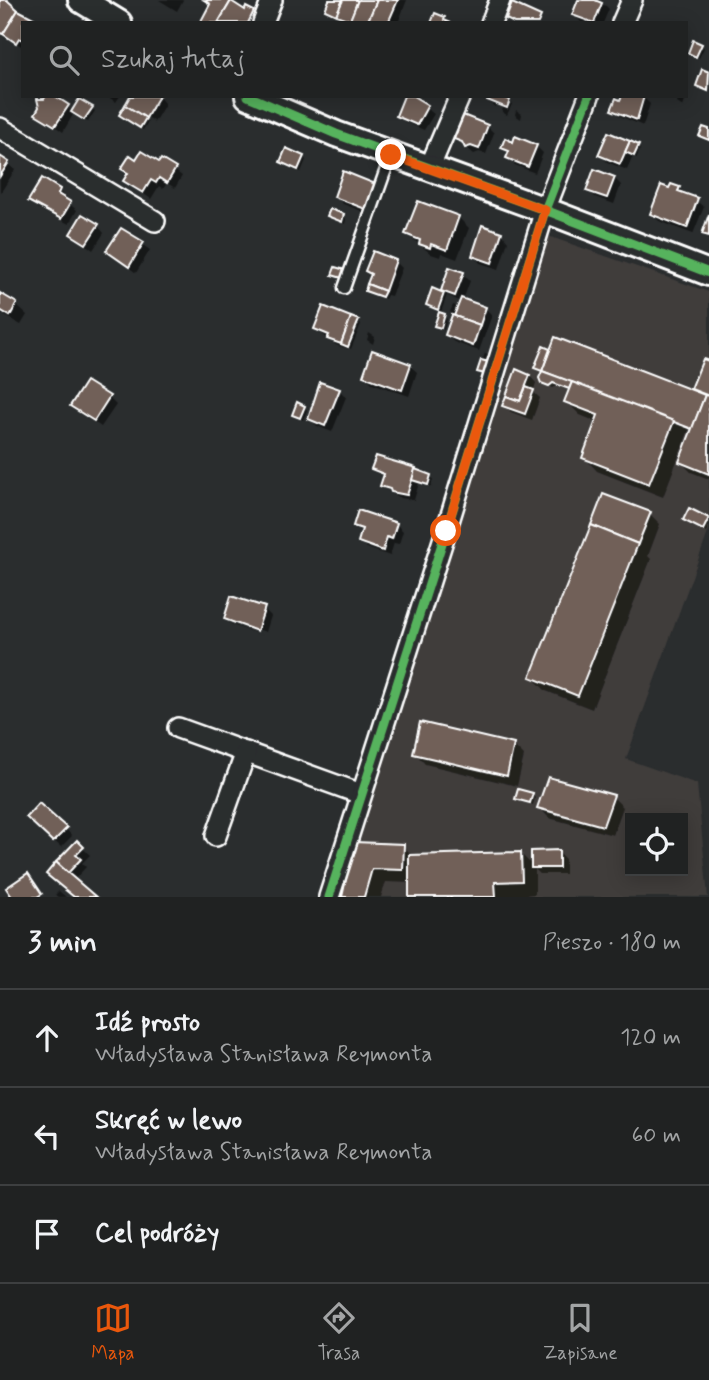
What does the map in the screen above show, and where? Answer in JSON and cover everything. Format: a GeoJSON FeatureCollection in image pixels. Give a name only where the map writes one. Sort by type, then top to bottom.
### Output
{"type":"FeatureCollection","features":[{"type":"Feature","properties":{"kind":"street"},"geometry":{"type":"LineString","coordinates":[[81,0],[116,21]]}},
{"type":"Feature","properties":{"kind":"street"},"geometry":{"type":"LineString","coordinates":[[264,21],[272,0]]}},
{"type":"Feature","properties":{"kind":"street"},"geometry":{"type":"LineString","coordinates":[[492,21],[500,0]]}},
{"type":"Feature","properties":{"kind":"street"},"geometry":{"type":"LineString","coordinates":[[623,21],[632,0]]}},
{"type":"Feature","properties":{"kind":"street"},"geometry":{"type":"LineString","coordinates":[[253,98],[391,155],[709,273]]}},
{"type":"Feature","properties":{"kind":"street"},"geometry":{"type":"LineString","coordinates":[[429,169],[459,98]]}},
{"type":"Feature","properties":{"kind":"street"},"geometry":{"type":"LineString","coordinates":[[328,897],[450,518],[545,210],[588,98]]}},
{"type":"Feature","properties":{"kind":"street"},"geometry":{"type":"LineString","coordinates":[[0,128],[155,220]]}},
{"type":"Feature","properties":{"kind":"street"},"geometry":{"type":"LineString","coordinates":[[178,728],[361,794]]}},
{"type":"Feature","properties":{"kind":"street"},"geometry":{"type":"LineString","coordinates":[[216,836],[246,752]]}},
{"type":"Feature","properties":{"kind":"lane"},"geometry":{"type":"LineString","coordinates":[[344,288],[391,155]]}},
{"type":"Feature","properties":{"kind":"shaded area"},"geometry":{"type":"Polygon","coordinates":[[[548,236],[709,292],[709,530],[626,759],[697,784],[708,897],[329,897],[446,531],[548,236]]]}},
{"type":"Feature","properties":{"kind":"building"},"geometry":{"type":"Polygon","coordinates":[[[0,0],[7,0],[18,10],[3,34],[0,33],[0,0]]]}},
{"type":"Feature","properties":{"kind":"building"},"geometry":{"type":"Polygon","coordinates":[[[204,0],[231,1],[219,21],[201,21],[210,4],[204,0]]]}},
{"type":"Feature","properties":{"kind":"building"},"geometry":{"type":"Polygon","coordinates":[[[329,0],[343,0],[336,15],[325,10],[329,0]]]}},
{"type":"Feature","properties":{"kind":"building"},"geometry":{"type":"Polygon","coordinates":[[[343,0],[358,0],[350,20],[336,15],[343,0]]]}},
{"type":"Feature","properties":{"kind":"building"},"geometry":{"type":"Polygon","coordinates":[[[358,0],[377,0],[368,21],[350,20],[358,0]]]}},
{"type":"Feature","properties":{"kind":"building"},"geometry":{"type":"Polygon","coordinates":[[[377,0],[398,0],[389,21],[368,21],[377,0]]]}},
{"type":"Feature","properties":{"kind":"building"},"geometry":{"type":"Polygon","coordinates":[[[578,0],[595,0],[602,3],[595,21],[572,15],[578,0]]]}},
{"type":"Feature","properties":{"kind":"building"},"geometry":{"type":"Polygon","coordinates":[[[231,1],[245,10],[246,7],[254,11],[249,21],[219,21],[231,1]]]}},
{"type":"Feature","properties":{"kind":"building"},"geometry":{"type":"Polygon","coordinates":[[[512,3],[541,16],[539,21],[506,19],[512,3]]]}},
{"type":"Feature","properties":{"kind":"building"},"geometry":{"type":"Polygon","coordinates":[[[18,10],[39,21],[21,21],[21,39],[16,43],[3,34],[18,10]]]}},
{"type":"Feature","properties":{"kind":"building"},"geometry":{"type":"Polygon","coordinates":[[[435,13],[445,17],[446,21],[432,21],[435,13]]]}},
{"type":"Feature","properties":{"kind":"building"},"geometry":{"type":"Polygon","coordinates":[[[693,40],[702,44],[696,57],[688,53],[693,40]]]}},
{"type":"Feature","properties":{"kind":"building"},"geometry":{"type":"Polygon","coordinates":[[[702,69],[709,72],[708,91],[696,86],[702,69]]]}},
{"type":"Feature","properties":{"kind":"building"},"geometry":{"type":"Polygon","coordinates":[[[58,98],[69,105],[55,126],[35,114],[39,107],[37,99],[58,98]]]}},
{"type":"Feature","properties":{"kind":"building"},"geometry":{"type":"Polygon","coordinates":[[[129,98],[158,98],[146,118],[125,105],[129,98]]]}},
{"type":"Feature","properties":{"kind":"building"},"geometry":{"type":"Polygon","coordinates":[[[403,98],[416,98],[428,105],[417,125],[396,116],[403,98]]]}},
{"type":"Feature","properties":{"kind":"building"},"geometry":{"type":"Polygon","coordinates":[[[506,98],[510,100],[507,108],[487,100],[506,98]]]}},
{"type":"Feature","properties":{"kind":"building"},"geometry":{"type":"Polygon","coordinates":[[[616,98],[643,98],[637,120],[611,110],[616,98]]]}},
{"type":"Feature","properties":{"kind":"building"},"geometry":{"type":"Polygon","coordinates":[[[79,99],[93,107],[84,120],[71,112],[79,99]]]}},
{"type":"Feature","properties":{"kind":"building"},"geometry":{"type":"Polygon","coordinates":[[[125,105],[146,118],[140,128],[119,115],[125,105]]]}},
{"type":"Feature","properties":{"kind":"building"},"geometry":{"type":"Polygon","coordinates":[[[463,115],[488,125],[479,149],[471,146],[465,148],[462,142],[454,139],[463,115]]]}},
{"type":"Feature","properties":{"kind":"building"},"geometry":{"type":"Polygon","coordinates":[[[703,127],[709,129],[709,140],[699,136],[703,127]]]}},
{"type":"Feature","properties":{"kind":"building"},"geometry":{"type":"Polygon","coordinates":[[[608,132],[630,141],[620,164],[598,155],[608,132]]]}},
{"type":"Feature","properties":{"kind":"building"},"geometry":{"type":"Polygon","coordinates":[[[515,136],[537,145],[528,167],[506,158],[509,151],[501,148],[505,138],[513,142],[515,136]]]}},
{"type":"Feature","properties":{"kind":"building"},"geometry":{"type":"Polygon","coordinates":[[[630,141],[639,145],[634,156],[625,152],[630,141]]]}},
{"type":"Feature","properties":{"kind":"building"},"geometry":{"type":"Polygon","coordinates":[[[286,148],[304,156],[298,170],[280,162],[286,148]]]}},
{"type":"Feature","properties":{"kind":"building"},"geometry":{"type":"Polygon","coordinates":[[[141,151],[176,168],[167,183],[159,178],[156,183],[151,180],[143,193],[123,181],[128,173],[121,169],[130,155],[136,159],[141,151]]]}},
{"type":"Feature","properties":{"kind":"building"},"geometry":{"type":"Polygon","coordinates":[[[0,156],[9,162],[0,176],[0,156]]]}},
{"type":"Feature","properties":{"kind":"building"},"geometry":{"type":"Polygon","coordinates":[[[594,169],[615,177],[607,198],[586,191],[594,169]]]}},
{"type":"Feature","properties":{"kind":"building"},"geometry":{"type":"Polygon","coordinates":[[[343,171],[378,185],[368,210],[334,197],[343,171]]]}},
{"type":"Feature","properties":{"kind":"building"},"geometry":{"type":"Polygon","coordinates":[[[42,178],[60,189],[58,194],[71,202],[61,219],[28,201],[42,178]]]}},
{"type":"Feature","properties":{"kind":"building"},"geometry":{"type":"Polygon","coordinates":[[[671,184],[680,187],[678,191],[698,198],[687,228],[650,214],[661,185],[669,188],[671,184]]]}},
{"type":"Feature","properties":{"kind":"building"},"geometry":{"type":"Polygon","coordinates":[[[418,201],[459,216],[447,250],[431,244],[430,248],[419,244],[420,240],[405,234],[418,201]]]}},
{"type":"Feature","properties":{"kind":"building"},"geometry":{"type":"Polygon","coordinates":[[[330,209],[344,214],[342,222],[327,216],[330,209]]]}},
{"type":"Feature","properties":{"kind":"building"},"geometry":{"type":"Polygon","coordinates":[[[82,214],[99,224],[86,244],[70,234],[82,214]]]}},
{"type":"Feature","properties":{"kind":"building"},"geometry":{"type":"Polygon","coordinates":[[[709,214],[709,236],[702,234],[709,214]]]}},
{"type":"Feature","properties":{"kind":"building"},"geometry":{"type":"Polygon","coordinates":[[[482,225],[502,232],[492,263],[472,256],[482,225]]]}},
{"type":"Feature","properties":{"kind":"building"},"geometry":{"type":"Polygon","coordinates":[[[121,228],[144,242],[129,267],[106,251],[121,228]]]}},
{"type":"Feature","properties":{"kind":"building"},"geometry":{"type":"Polygon","coordinates":[[[373,251],[396,260],[385,291],[367,284],[371,274],[365,271],[373,251]]]}},
{"type":"Feature","properties":{"kind":"building"},"geometry":{"type":"Polygon","coordinates":[[[335,267],[345,270],[342,278],[332,275],[335,267]]]}},
{"type":"Feature","properties":{"kind":"building"},"geometry":{"type":"Polygon","coordinates":[[[449,267],[464,272],[455,296],[441,291],[449,267]]]}},
{"type":"Feature","properties":{"kind":"building"},"geometry":{"type":"Polygon","coordinates":[[[367,284],[385,291],[382,297],[365,291],[367,284]]]}},
{"type":"Feature","properties":{"kind":"building"},"geometry":{"type":"Polygon","coordinates":[[[432,288],[444,293],[438,310],[426,305],[432,288]]]}},
{"type":"Feature","properties":{"kind":"building"},"geometry":{"type":"Polygon","coordinates":[[[0,293],[17,303],[10,316],[0,310],[0,293]]]}},
{"type":"Feature","properties":{"kind":"building"},"geometry":{"type":"Polygon","coordinates":[[[461,298],[486,307],[480,325],[454,316],[461,298]]]}},
{"type":"Feature","properties":{"kind":"building"},"geometry":{"type":"Polygon","coordinates":[[[323,306],[351,317],[341,344],[327,339],[329,335],[314,329],[323,306]]]}},
{"type":"Feature","properties":{"kind":"building"},"geometry":{"type":"Polygon","coordinates":[[[439,312],[445,314],[441,328],[434,326],[439,312]]]}},
{"type":"Feature","properties":{"kind":"building"},"geometry":{"type":"Polygon","coordinates":[[[452,315],[480,325],[473,346],[445,335],[452,315]]]}},
{"type":"Feature","properties":{"kind":"building"},"geometry":{"type":"Polygon","coordinates":[[[351,317],[359,320],[348,347],[341,344],[351,317]]]}},
{"type":"Feature","properties":{"kind":"building"},"geometry":{"type":"Polygon","coordinates":[[[555,337],[705,395],[692,429],[542,371],[555,337]]]}},
{"type":"Feature","properties":{"kind":"building"},"geometry":{"type":"Polygon","coordinates":[[[543,346],[550,349],[542,371],[534,368],[543,346]]]}},
{"type":"Feature","properties":{"kind":"building"},"geometry":{"type":"Polygon","coordinates":[[[372,350],[411,364],[402,390],[363,376],[372,350]]]}},
{"type":"Feature","properties":{"kind":"building"},"geometry":{"type":"Polygon","coordinates":[[[703,359],[709,361],[709,396],[691,389],[703,359]]]}},
{"type":"Feature","properties":{"kind":"building"},"geometry":{"type":"Polygon","coordinates":[[[481,360],[489,362],[485,374],[477,372],[481,360]]]}},
{"type":"Feature","properties":{"kind":"building"},"geometry":{"type":"Polygon","coordinates":[[[516,369],[530,375],[520,401],[506,396],[516,369]]]}},
{"type":"Feature","properties":{"kind":"building"},"geometry":{"type":"Polygon","coordinates":[[[542,371],[572,382],[569,389],[553,383],[549,386],[541,383],[539,378],[542,371]]]}},
{"type":"Feature","properties":{"kind":"building"},"geometry":{"type":"Polygon","coordinates":[[[86,381],[110,396],[94,421],[70,406],[86,381]]]}},
{"type":"Feature","properties":{"kind":"building"},"geometry":{"type":"Polygon","coordinates":[[[320,382],[340,389],[325,426],[308,419],[320,382]]]}},
{"type":"Feature","properties":{"kind":"building"},"geometry":{"type":"Polygon","coordinates":[[[572,382],[674,421],[649,484],[582,458],[598,415],[564,402],[572,382]]]}},
{"type":"Feature","properties":{"kind":"building"},"geometry":{"type":"Polygon","coordinates":[[[526,387],[534,390],[525,414],[502,406],[506,396],[520,401],[526,387]]]}},
{"type":"Feature","properties":{"kind":"building"},"geometry":{"type":"Polygon","coordinates":[[[705,395],[709,396],[709,474],[679,462],[705,395]]]}},
{"type":"Feature","properties":{"kind":"building"},"geometry":{"type":"Polygon","coordinates":[[[297,402],[305,406],[300,418],[292,415],[297,402]]]}},
{"type":"Feature","properties":{"kind":"building"},"geometry":{"type":"Polygon","coordinates":[[[376,456],[416,468],[407,495],[391,492],[390,489],[380,486],[384,474],[371,469],[376,456]]]}},
{"type":"Feature","properties":{"kind":"building"},"geometry":{"type":"Polygon","coordinates":[[[415,469],[431,475],[428,485],[412,480],[415,469]]]}},
{"type":"Feature","properties":{"kind":"building"},"geometry":{"type":"Polygon","coordinates":[[[603,494],[651,512],[638,544],[591,525],[603,494]]]}},
{"type":"Feature","properties":{"kind":"building"},"geometry":{"type":"Polygon","coordinates":[[[689,508],[709,518],[703,530],[683,520],[689,508]]]}},
{"type":"Feature","properties":{"kind":"building"},"geometry":{"type":"Polygon","coordinates":[[[358,510],[397,523],[392,539],[387,537],[383,551],[358,542],[362,529],[353,526],[358,510]]]}},
{"type":"Feature","properties":{"kind":"building"},"geometry":{"type":"Polygon","coordinates":[[[591,525],[638,544],[578,696],[530,677],[591,525]]]}},
{"type":"Feature","properties":{"kind":"building"},"geometry":{"type":"Polygon","coordinates":[[[231,596],[265,607],[257,631],[224,619],[231,596]]]}},
{"type":"Feature","properties":{"kind":"building"},"geometry":{"type":"Polygon","coordinates":[[[420,722],[514,744],[507,776],[413,754],[420,722]]]}},
{"type":"Feature","properties":{"kind":"building"},"geometry":{"type":"Polygon","coordinates":[[[548,777],[614,795],[603,826],[537,808],[548,777]]]}},
{"type":"Feature","properties":{"kind":"building"},"geometry":{"type":"Polygon","coordinates":[[[518,789],[533,793],[530,803],[515,799],[518,789]]]}},
{"type":"Feature","properties":{"kind":"building"},"geometry":{"type":"Polygon","coordinates":[[[39,803],[67,828],[53,842],[26,817],[39,803]]]}},
{"type":"Feature","properties":{"kind":"building"},"geometry":{"type":"Polygon","coordinates":[[[77,840],[84,847],[76,855],[81,859],[68,873],[56,862],[77,840]]]}},
{"type":"Feature","properties":{"kind":"building"},"geometry":{"type":"Polygon","coordinates":[[[354,842],[404,844],[403,870],[372,869],[364,897],[342,897],[354,842]]]}},
{"type":"Feature","properties":{"kind":"building"},"geometry":{"type":"Polygon","coordinates":[[[559,850],[559,868],[531,868],[531,851],[559,850]]]}},
{"type":"Feature","properties":{"kind":"building"},"geometry":{"type":"Polygon","coordinates":[[[521,852],[522,881],[495,882],[496,897],[409,897],[409,855],[521,852]]]}},
{"type":"Feature","properties":{"kind":"building"},"geometry":{"type":"Polygon","coordinates":[[[56,862],[96,897],[74,897],[46,874],[56,862]]]}},
{"type":"Feature","properties":{"kind":"building"},"geometry":{"type":"Polygon","coordinates":[[[28,873],[42,894],[37,897],[12,897],[6,888],[28,873]]]}},
{"type":"Feature","properties":{"kind":"cycle path"},"geometry":{"type":"LineString","coordinates":[[253,98],[336,134],[709,273]]}},
{"type":"Feature","properties":{"kind":"cycle path"},"geometry":{"type":"LineString","coordinates":[[329,897],[545,210],[588,98]]}},
{"type":"Feature","properties":{"kind":"route"},"geometry":{"type":"LineString","coordinates":[[391,155],[545,210],[446,531]]}}]}
